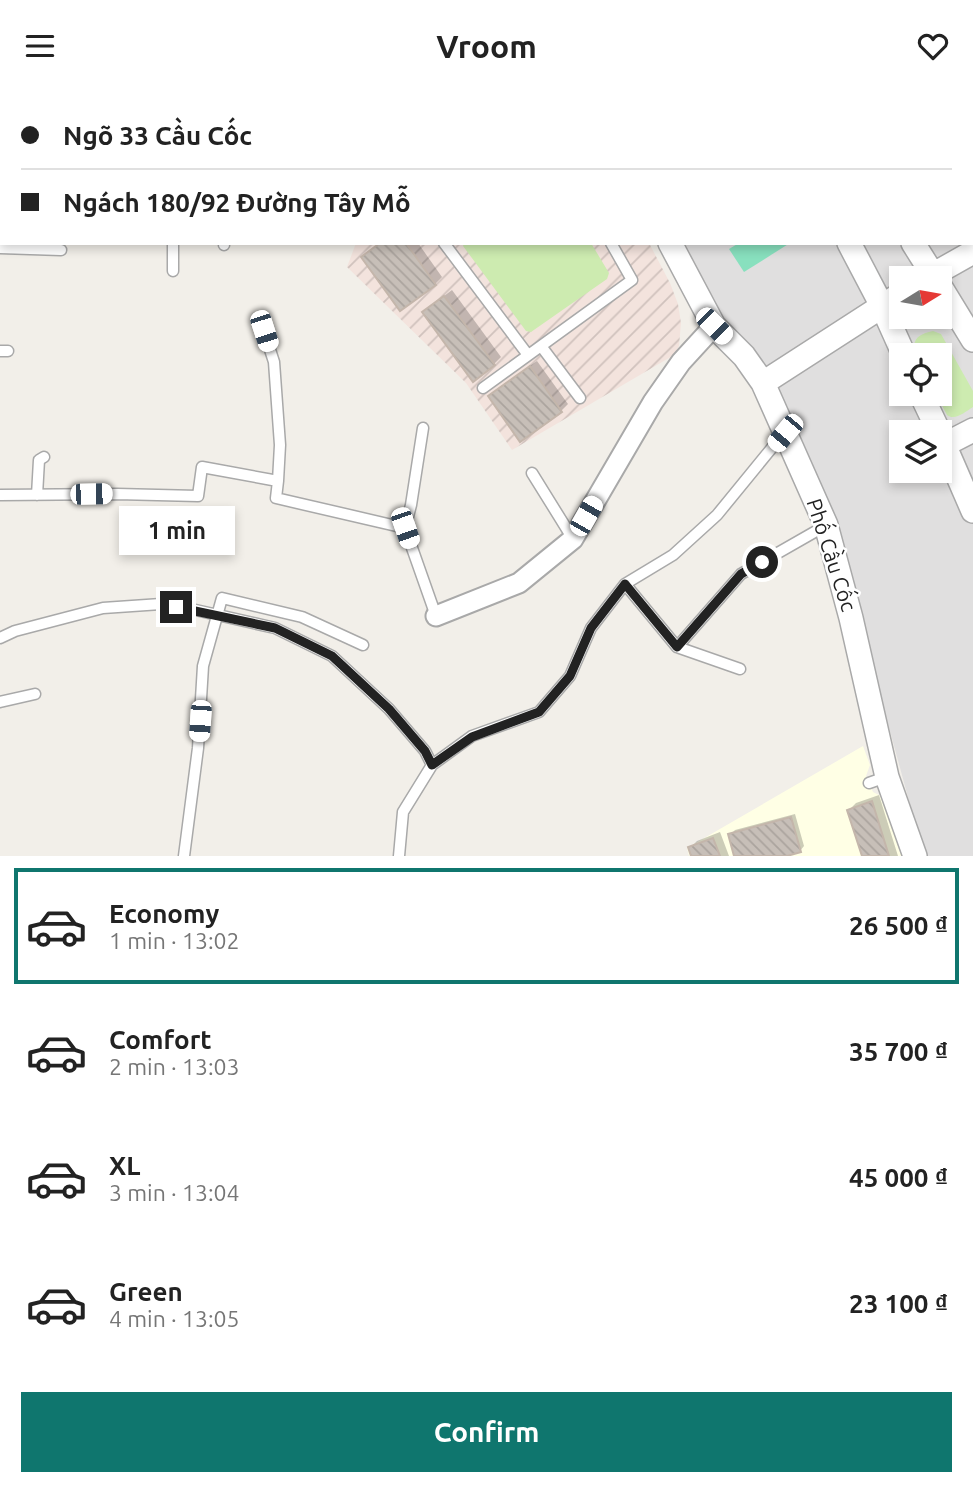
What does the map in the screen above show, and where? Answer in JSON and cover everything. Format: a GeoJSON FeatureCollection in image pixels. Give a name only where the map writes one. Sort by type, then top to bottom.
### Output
{"type":"FeatureCollection","features":[{"type":"Feature","properties":{"kind":"street","name":"Phố Cầu Cốc"},"geometry":{"type":"LineString","coordinates":[[671,245],[714,326],[744,356],[763,383],[826,525],[851,618],[878,780],[915,856]]}},
{"type":"Feature","properties":{"kind":"street"},"geometry":{"type":"LineString","coordinates":[[850,245],[889,297]]}},
{"type":"Feature","properties":{"kind":"street"},"geometry":{"type":"LineString","coordinates":[[914,245],[926,266]]}},
{"type":"Feature","properties":{"kind":"street"},"geometry":{"type":"LineString","coordinates":[[952,267],[973,252]]}},
{"type":"Feature","properties":{"kind":"street"},"geometry":{"type":"LineString","coordinates":[[763,383],[889,301]]}},
{"type":"Feature","properties":{"kind":"street"},"geometry":{"type":"LineString","coordinates":[[952,307],[973,340]]}},
{"type":"Feature","properties":{"kind":"street"},"geometry":{"type":"LineString","coordinates":[[436,616],[519,583],[573,538],[653,402],[681,362],[714,326]]}},
{"type":"Feature","properties":{"kind":"street"},"geometry":{"type":"LineString","coordinates":[[952,435],[973,430]]}},
{"type":"Feature","properties":{"kind":"street"},"geometry":{"type":"LineString","coordinates":[[952,461],[970,501]]}},
{"type":"Feature","properties":{"kind":"lane"},"geometry":{"type":"LineString","coordinates":[[173,245],[173,271]]}},
{"type":"Feature","properties":{"kind":"lane"},"geometry":{"type":"LineString","coordinates":[[446,245],[528,355]]}},
{"type":"Feature","properties":{"kind":"lane"},"geometry":{"type":"LineString","coordinates":[[483,388],[632,280],[612,245]]}},
{"type":"Feature","properties":{"kind":"lane"},"geometry":{"type":"LineString","coordinates":[[0,248],[61,250]]}},
{"type":"Feature","properties":{"kind":"lane"},"geometry":{"type":"LineString","coordinates":[[264,331],[274,362],[280,446],[275,498],[405,528]]}},
{"type":"Feature","properties":{"kind":"lane"},"geometry":{"type":"LineString","coordinates":[[541,346],[580,398]]}},
{"type":"Feature","properties":{"kind":"lane"},"geometry":{"type":"LineString","coordinates":[[423,428],[405,528],[436,616]]}},
{"type":"Feature","properties":{"kind":"lane"},"geometry":{"type":"LineString","coordinates":[[399,856],[403,813],[432,765],[472,737],[539,712],[570,676],[591,628],[625,584],[673,555],[718,515],[785,433]]}},
{"type":"Feature","properties":{"kind":"lane"},"geometry":{"type":"LineString","coordinates":[[37,495],[39,460],[44,457]]}},
{"type":"Feature","properties":{"kind":"lane"},"geometry":{"type":"LineString","coordinates":[[0,495],[198,495],[202,467],[278,481]]}},
{"type":"Feature","properties":{"kind":"lane"},"geometry":{"type":"LineString","coordinates":[[532,473],[573,538]]}},
{"type":"Feature","properties":{"kind":"lane"},"geometry":{"type":"LineString","coordinates":[[677,647],[741,574],[826,525]]}},
{"type":"Feature","properties":{"kind":"lane"},"geometry":{"type":"LineString","coordinates":[[625,584],[677,647],[740,669]]}},
{"type":"Feature","properties":{"kind":"lane"},"geometry":{"type":"LineString","coordinates":[[184,856],[198,748],[203,666],[222,598],[302,617],[363,645]]}},
{"type":"Feature","properties":{"kind":"lane"},"geometry":{"type":"LineString","coordinates":[[0,638],[15,631],[103,608],[161,604],[275,628],[332,656],[389,709],[425,751],[432,765]]}},
{"type":"Feature","properties":{"kind":"lane"},"geometry":{"type":"LineString","coordinates":[[0,702],[35,694]]}},
{"type":"Feature","properties":{"kind":"shaded area"},"geometry":{"type":"Polygon","coordinates":[[[355,245],[650,245],[678,304],[681,323],[679,346],[674,355],[512,450],[466,383],[347,267],[355,245]]]}},
{"type":"Feature","properties":{"kind":"shaded area"},"geometry":{"type":"Polygon","coordinates":[[[681,245],[973,245],[973,856],[924,856],[859,617],[735,334],[715,307],[681,245]]]}},
{"type":"Feature","properties":{"kind":"shaded area"},"geometry":{"type":"Polygon","coordinates":[[[863,746],[870,765],[866,776],[873,792],[885,798],[905,856],[689,856],[687,848],[863,746]]]}},
{"type":"Feature","properties":{"kind":"green space"},"geometry":{"type":"Polygon","coordinates":[[[592,245],[609,273],[607,279],[531,332],[526,331],[463,246],[592,245]]]}},
{"type":"Feature","properties":{"kind":"green space"},"geometry":{"type":"Polygon","coordinates":[[[736,245],[787,245],[744,272],[729,249],[736,245]]]}},
{"type":"Feature","properties":{"kind":"green space"},"geometry":{"type":"Polygon","coordinates":[[[933,331],[941,334],[946,343],[915,343],[923,334],[933,331]]]}},
{"type":"Feature","properties":{"kind":"green space"},"geometry":{"type":"Polygon","coordinates":[[[952,354],[973,391],[973,407],[957,416],[947,415],[942,406],[952,406],[952,354]]]}},
{"type":"Feature","properties":{"kind":"building"},"geometry":{"type":"Polygon","coordinates":[[[377,245],[407,245],[436,285],[400,311],[361,257],[377,245]]]}},
{"type":"Feature","properties":{"kind":"building"},"geometry":{"type":"Polygon","coordinates":[[[444,296],[495,365],[473,382],[422,312],[444,296]]]}},
{"type":"Feature","properties":{"kind":"building"},"geometry":{"type":"Polygon","coordinates":[[[530,366],[562,412],[520,442],[488,396],[530,366]]]}},
{"type":"Feature","properties":{"kind":"building"},"geometry":{"type":"Polygon","coordinates":[[[872,801],[889,856],[862,856],[847,810],[872,801]]]}},
{"type":"Feature","properties":{"kind":"building"},"geometry":{"type":"Polygon","coordinates":[[[791,817],[801,852],[787,856],[734,856],[728,834],[791,817]]]}},
{"type":"Feature","properties":{"kind":"building"},"geometry":{"type":"Polygon","coordinates":[[[713,838],[720,856],[691,856],[688,847],[713,838]]]}},
{"type":"Feature","properties":{"kind":"route"},"geometry":{"type":"LineString","coordinates":[[176,607],[275,628],[332,656],[389,709],[425,751],[432,765],[472,737],[539,712],[570,676],[591,628],[625,584],[677,647],[741,574],[762,562]]}}]}
